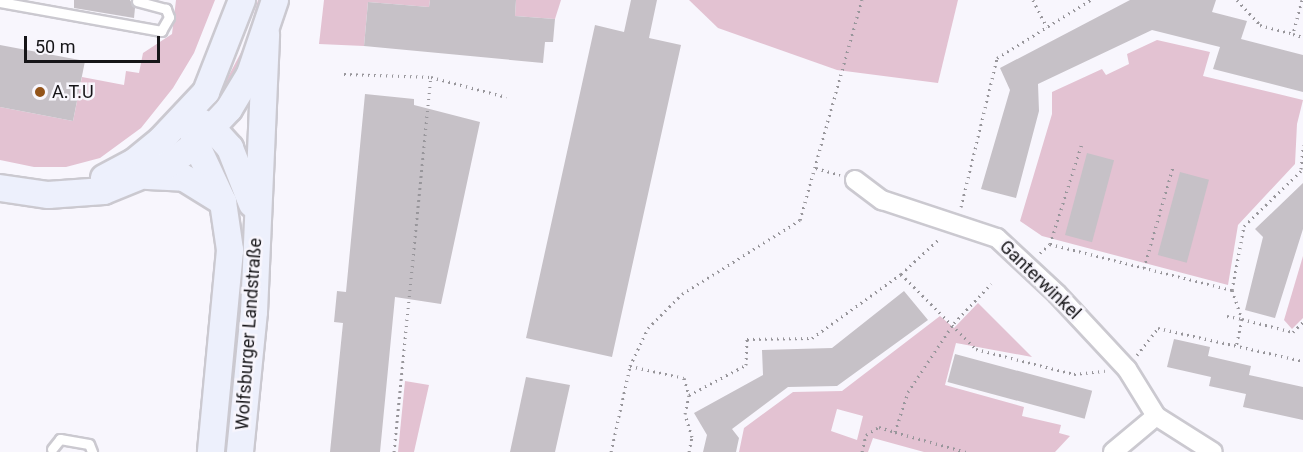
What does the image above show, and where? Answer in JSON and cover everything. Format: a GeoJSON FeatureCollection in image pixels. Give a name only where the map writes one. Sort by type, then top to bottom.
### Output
{"type":"FeatureCollection","features":[{"type":"Feature","properties":{"kind":"street"},"geometry":{"type":"LineString","coordinates":[[72,194],[134,162],[188,115],[210,84],[242,0]]}},
{"type":"Feature","properties":{"kind":"street","name":"Wolfsburger Landstraße"},"geometry":{"type":"LineString","coordinates":[[204,136],[229,109],[250,74],[266,34],[275,0]]}},
{"type":"Feature","properties":{"kind":"street","name":"Wolfsburger Landstraße"},"geometry":{"type":"LineString","coordinates":[[240,452],[254,312],[256,216],[266,34]]}},
{"type":"Feature","properties":{"kind":"street","name":"Wolfsburger Landstraße"},"geometry":{"type":"LineString","coordinates":[[188,115],[204,136],[223,202],[230,250],[211,452]]}},
{"type":"Feature","properties":{"kind":"street"},"geometry":{"type":"LineString","coordinates":[[0,188],[48,195],[104,191],[147,176],[204,136]]}},
{"type":"Feature","properties":{"kind":"street","name":"Wolfsburger Landstraße"},"geometry":{"type":"LineString","coordinates":[[204,136],[230,148],[256,216]]}},
{"type":"Feature","properties":{"kind":"street"},"geometry":{"type":"LineString","coordinates":[[147,176],[184,178],[223,202]]}},
{"type":"Feature","properties":{"kind":"street","name":"Ganterwinkel"},"geometry":{"type":"LineString","coordinates":[[855,180],[882,200],[997,238],[1027,265],[1127,369],[1156,416]]}},
{"type":"Feature","properties":{"kind":"street"},"geometry":{"type":"LineString","coordinates":[[1113,452],[1156,416],[1213,452]]}},
{"type":"Feature","properties":{"kind":"lane"},"geometry":{"type":"LineString","coordinates":[[0,2],[161,32],[169,17],[166,9],[137,1]]}},
{"type":"Feature","properties":{"kind":"lane"},"geometry":{"type":"LineString","coordinates":[[52,449],[60,439],[89,444],[92,452]]}},
{"type":"Feature","properties":{"kind":"path"},"geometry":{"type":"LineString","coordinates":[[611,452],[630,366],[648,328],[682,294],[800,220],[861,0]]}},
{"type":"Feature","properties":{"kind":"path"},"geometry":{"type":"LineString","coordinates":[[1033,0],[1047,27]]}},
{"type":"Feature","properties":{"kind":"path"},"geometry":{"type":"LineString","coordinates":[[689,395],[746,365],[747,339],[812,338],[902,274],[957,223],[997,58],[1089,0]]}},
{"type":"Feature","properties":{"kind":"path"},"geometry":{"type":"LineString","coordinates":[[1237,0],[1260,25],[1303,37]]}},
{"type":"Feature","properties":{"kind":"path"},"geometry":{"type":"LineString","coordinates":[[1293,34],[1302,0]]}},
{"type":"Feature","properties":{"kind":"path"},"geometry":{"type":"LineString","coordinates":[[344,74],[431,77],[506,97]]}},
{"type":"Feature","properties":{"kind":"path"},"geometry":{"type":"LineString","coordinates":[[394,452],[431,77]]}},
{"type":"Feature","properties":{"kind":"path"},"geometry":{"type":"LineString","coordinates":[[1027,265],[1050,244],[1082,143]]}},
{"type":"Feature","properties":{"kind":"path"},"geometry":{"type":"LineString","coordinates":[[1236,347],[1242,319],[1232,290],[1244,226],[1302,170],[1303,145]]}},
{"type":"Feature","properties":{"kind":"path"},"geometry":{"type":"LineString","coordinates":[[1144,268],[1173,167]]}},
{"type":"Feature","properties":{"kind":"path"},"geometry":{"type":"LineString","coordinates":[[816,168],[855,180]]}},
{"type":"Feature","properties":{"kind":"path"},"geometry":{"type":"LineString","coordinates":[[1050,244],[1232,290]]}},
{"type":"Feature","properties":{"kind":"path"},"geometry":{"type":"LineString","coordinates":[[902,274],[954,323],[976,349],[1074,374],[1127,369],[1158,328],[1300,364],[1303,361]]}},
{"type":"Feature","properties":{"kind":"path"},"geometry":{"type":"LineString","coordinates":[[895,432],[908,392],[954,323],[991,284]]}},
{"type":"Feature","properties":{"kind":"path"},"geometry":{"type":"LineString","coordinates":[[1227,316],[1293,332],[1303,322]]}},
{"type":"Feature","properties":{"kind":"path"},"geometry":{"type":"LineString","coordinates":[[630,366],[684,378],[689,395],[685,414],[692,437],[689,452]]}},
{"type":"Feature","properties":{"kind":"path"},"geometry":{"type":"LineString","coordinates":[[862,452],[866,435],[879,427],[966,452]]}},
{"type":"Feature","properties":{"kind":"shaded area"},"geometry":{"type":"Polygon","coordinates":[[[176,0],[215,0],[194,53],[173,88],[141,128],[100,158],[66,167],[34,167],[0,160],[0,107],[73,121],[82,77],[124,85],[126,71],[139,73],[143,53],[172,34],[176,0]]]}},
{"type":"Feature","properties":{"kind":"shaded area"},"geometry":{"type":"Polygon","coordinates":[[[258,0],[262,0],[240,68],[223,97],[219,94],[246,43],[258,0]]]}},
{"type":"Feature","properties":{"kind":"shaded area"},"geometry":{"type":"Polygon","coordinates":[[[324,0],[430,0],[429,7],[368,2],[364,46],[319,44],[324,0]]]}},
{"type":"Feature","properties":{"kind":"shaded area"},"geometry":{"type":"Polygon","coordinates":[[[516,0],[561,0],[555,19],[515,16],[516,0]]]}},
{"type":"Feature","properties":{"kind":"shaded area"},"geometry":{"type":"Polygon","coordinates":[[[689,0],[958,0],[938,83],[837,70],[718,28],[689,0]]]}},
{"type":"Feature","properties":{"kind":"shaded area"},"geometry":{"type":"Polygon","coordinates":[[[1157,40],[1210,52],[1203,76],[1303,100],[1297,124],[1295,164],[1238,225],[1228,285],[1042,236],[1020,221],[1052,114],[1052,92],[1102,69],[1106,75],[1129,64],[1127,54],[1157,40]]]}},
{"type":"Feature","properties":{"kind":"shaded area"},"geometry":{"type":"Polygon","coordinates":[[[1303,256],[1303,318],[1292,329],[1284,320],[1303,256]]]}},
{"type":"Feature","properties":{"kind":"shaded area"},"geometry":{"type":"Polygon","coordinates":[[[978,303],[1032,357],[956,343],[945,385],[1024,407],[1022,416],[1061,425],[1059,433],[1070,436],[1055,452],[924,452],[873,438],[868,452],[739,452],[744,428],[793,392],[842,391],[940,316],[954,328],[978,303]],[[837,409],[831,431],[857,440],[863,416],[837,409]]]}},
{"type":"Feature","properties":{"kind":"shaded area"},"geometry":{"type":"Polygon","coordinates":[[[405,381],[429,385],[414,452],[398,452],[405,381]]]}},
{"type":"Feature","properties":{"kind":"building"},"geometry":{"type":"Polygon","coordinates":[[[74,0],[130,0],[135,8],[134,18],[74,8],[74,0]]]}},
{"type":"Feature","properties":{"kind":"building"},"geometry":{"type":"Polygon","coordinates":[[[430,0],[516,0],[515,16],[555,19],[553,42],[545,42],[543,63],[364,46],[368,2],[429,7],[430,0]]]}},
{"type":"Feature","properties":{"kind":"building"},"geometry":{"type":"Polygon","coordinates":[[[631,0],[657,0],[649,38],[681,45],[612,357],[526,338],[595,25],[624,32],[631,0]]]}},
{"type":"Feature","properties":{"kind":"building"},"geometry":{"type":"Polygon","coordinates":[[[1130,0],[1216,0],[1212,12],[1247,21],[1241,39],[1303,55],[1303,92],[1213,69],[1220,47],[1152,30],[1038,84],[1039,111],[1016,198],[981,189],[1010,90],[1000,68],[1130,0]]]}},
{"type":"Feature","properties":{"kind":"building","name":"A.T.U"},"geometry":{"type":"Polygon","coordinates":[[[0,45],[85,61],[73,121],[0,107],[0,45]]]}},
{"type":"Feature","properties":{"kind":"building"},"geometry":{"type":"Polygon","coordinates":[[[365,94],[414,99],[414,105],[480,122],[441,304],[395,297],[380,452],[330,452],[343,323],[334,322],[337,291],[346,292],[365,94]]]}},
{"type":"Feature","properties":{"kind":"building"},"geometry":{"type":"Polygon","coordinates":[[[1087,153],[1114,160],[1092,242],[1065,235],[1087,153]]]}},
{"type":"Feature","properties":{"kind":"building"},"geometry":{"type":"Polygon","coordinates":[[[1180,172],[1209,180],[1187,263],[1158,255],[1180,172]]]}},
{"type":"Feature","properties":{"kind":"building"},"geometry":{"type":"Polygon","coordinates":[[[1303,183],[1303,229],[1275,318],[1245,310],[1263,237],[1255,229],[1303,183]]]}},
{"type":"Feature","properties":{"kind":"building"},"geometry":{"type":"Polygon","coordinates":[[[904,291],[928,320],[837,386],[788,387],[732,429],[739,438],[736,452],[703,452],[707,435],[694,413],[763,375],[762,350],[832,348],[904,291]]]}},
{"type":"Feature","properties":{"kind":"building"},"geometry":{"type":"Polygon","coordinates":[[[1174,339],[1210,347],[1208,356],[1251,366],[1249,375],[1303,387],[1303,420],[1243,407],[1246,394],[1209,386],[1211,377],[1167,367],[1174,339]]]}},
{"type":"Feature","properties":{"kind":"building"},"geometry":{"type":"Polygon","coordinates":[[[955,354],[1092,391],[1085,419],[947,382],[955,354]]]}},
{"type":"Feature","properties":{"kind":"building"},"geometry":{"type":"Polygon","coordinates":[[[526,377],[570,385],[555,452],[510,452],[526,377]]]}},
{"type":"Feature","properties":{"kind":"place","name":"A.T.U"},"geometry":{"type":"Point","coordinates":[40,92]}}]}
